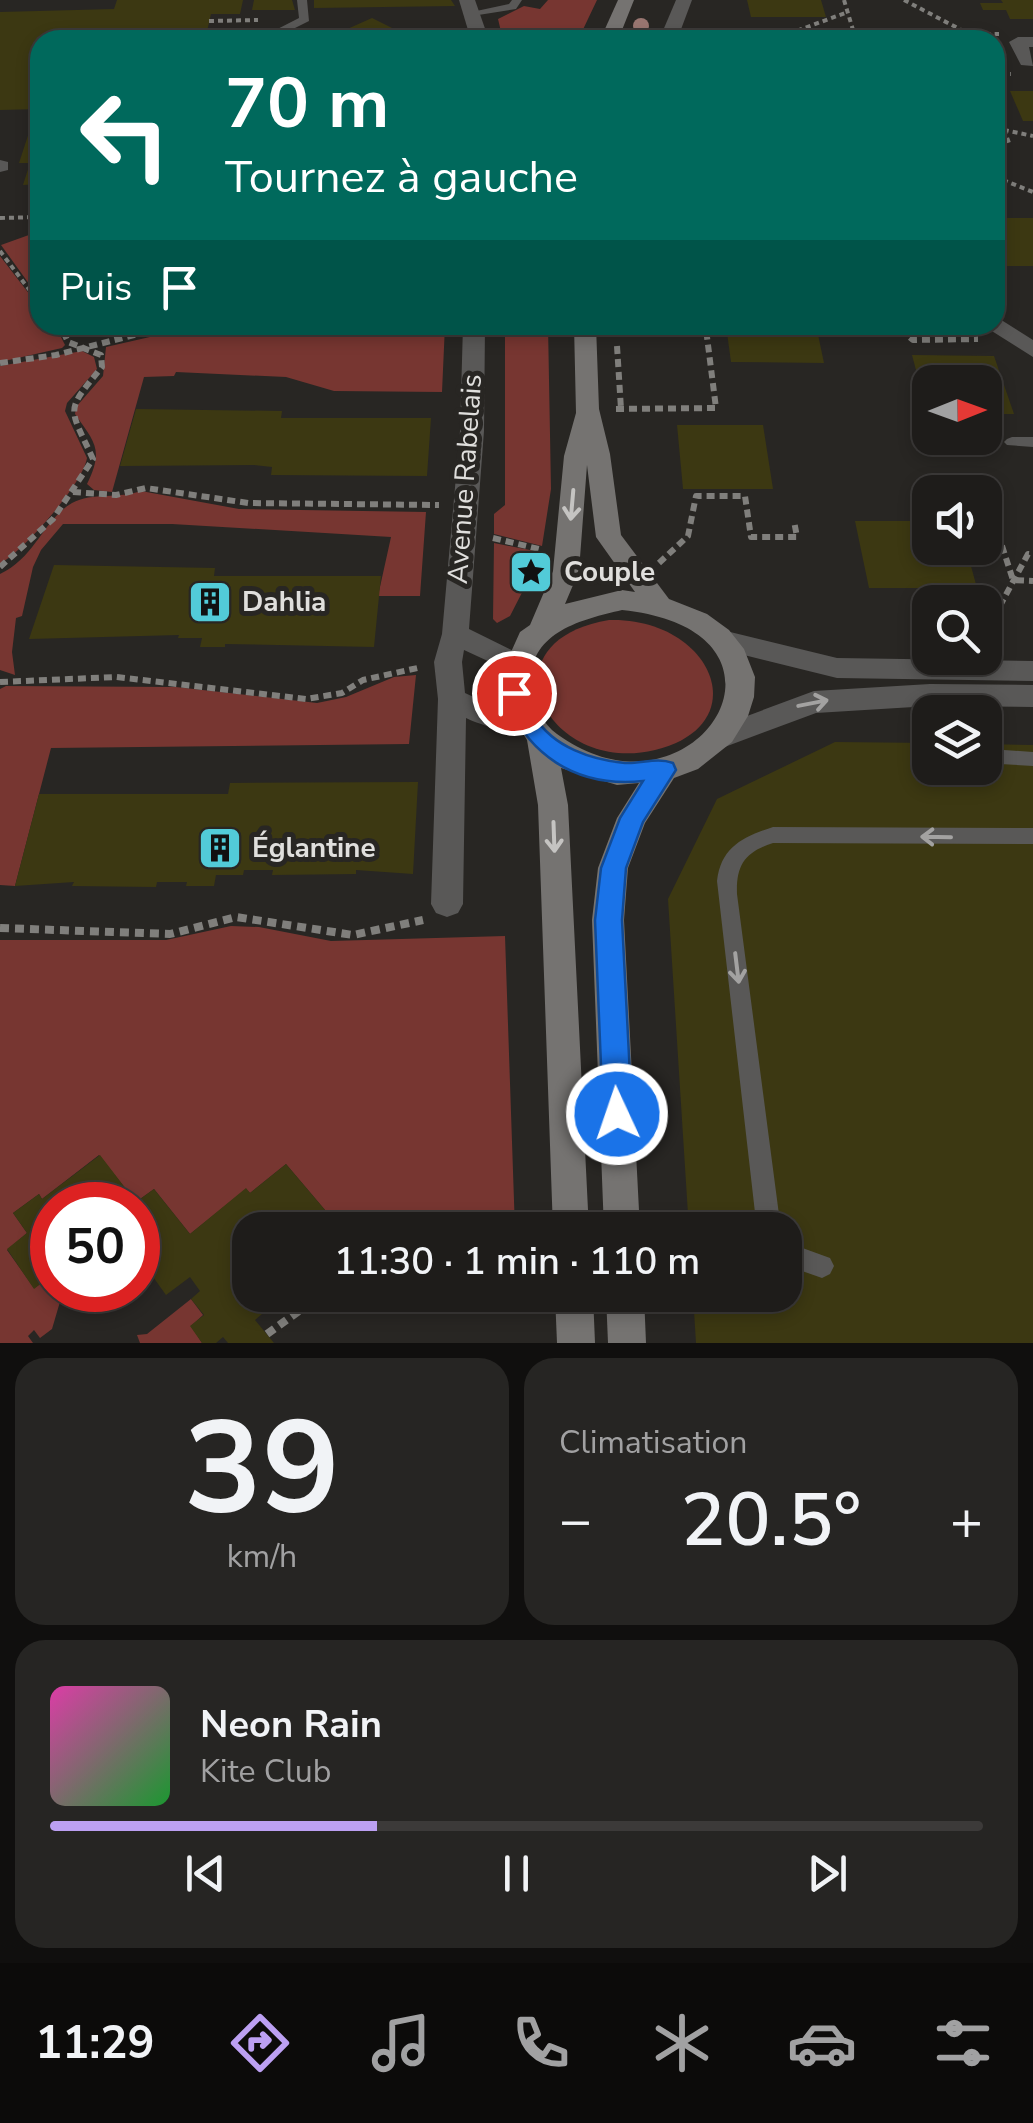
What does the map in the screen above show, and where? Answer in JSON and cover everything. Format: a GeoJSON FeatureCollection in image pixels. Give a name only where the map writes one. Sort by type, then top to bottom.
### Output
{"type":"FeatureCollection","features":[{"type":"Feature","properties":{"kind":"main road"},"geometry":{"type":"LineString","coordinates":[[614,30],[626,0]]}},
{"type":"Feature","properties":{"kind":"main road"},"geometry":{"type":"LineString","coordinates":[[543,625],[566,571],[576,456],[586,409],[585,335]]}},
{"type":"Feature","properties":{"kind":"main road"},"geometry":{"type":"LineString","coordinates":[[586,409],[598,454],[609,537],[660,606]]}},
{"type":"Feature","properties":{"kind":"main road"},"geometry":{"type":"LineString","coordinates":[[533,731],[564,756],[590,767],[628,773],[664,770],[697,757],[722,738],[737,712],[741,685],[735,663],[722,640],[691,618],[660,606],[622,600],[566,611],[543,625],[526,643],[516,664],[514,693],[533,731],[553,805],[570,1212]]}},
{"type":"Feature","properties":{"kind":"main road"},"geometry":{"type":"LineString","coordinates":[[621,1212],[610,903],[613,868],[632,818],[664,770]]}},
{"type":"Feature","properties":{"kind":"main road"},"geometry":{"type":"LineString","coordinates":[[626,1312],[628,1343]]}},
{"type":"Feature","properties":{"kind":"street"},"geometry":{"type":"LineString","coordinates":[[672,30],[684,0]]}},
{"type":"Feature","properties":{"kind":"street"},"geometry":{"type":"LineString","coordinates":[[1025,42],[1027,61],[1033,61]]}},
{"type":"Feature","properties":{"kind":"street","name":"Avenue Rabelais"},"geometry":{"type":"LineString","coordinates":[[447,904],[452,699],[448,662],[456,634],[463,505],[472,431],[474,335]]}},
{"type":"Feature","properties":{"kind":"street"},"geometry":{"type":"LineString","coordinates":[[456,634],[516,664]]}},
{"type":"Feature","properties":{"kind":"street"},"geometry":{"type":"LineString","coordinates":[[722,640],[786,659],[837,668],[1019,671]]}},
{"type":"Feature","properties":{"kind":"street"},"geometry":{"type":"LineString","coordinates":[[1002,700],[1033,696]]}},
{"type":"Feature","properties":{"kind":"street"},"geometry":{"type":"LineString","coordinates":[[722,738],[814,702],[860,697],[912,700]]}},
{"type":"Feature","properties":{"kind":"street"},"geometry":{"type":"LineString","coordinates":[[452,699],[533,731]]}},
{"type":"Feature","properties":{"kind":"lane"},"geometry":{"type":"LineString","coordinates":[[282,30],[304,19],[302,0]]}},
{"type":"Feature","properties":{"kind":"lane"},"geometry":{"type":"LineString","coordinates":[[470,6],[512,7],[517,0]]}},
{"type":"Feature","properties":{"kind":"lane"},"geometry":{"type":"LineString","coordinates":[[1012,442],[1033,442]]}},
{"type":"Feature","properties":{"kind":"lane"},"geometry":{"type":"LineString","coordinates":[[1002,757],[1033,758]]}},
{"type":"Feature","properties":{"kind":"lane"},"geometry":{"type":"LineString","coordinates":[[768,1212],[725,874],[732,854],[747,842],[773,835],[1033,836]]}},
{"type":"Feature","properties":{"kind":"lane"},"geometry":{"type":"LineString","coordinates":[[802,1259],[822,1266]]}},
{"type":"Feature","properties":{"kind":"path"},"geometry":{"type":"LineString","coordinates":[[844,0],[853,30]]}},
{"type":"Feature","properties":{"kind":"path"},"geometry":{"type":"LineString","coordinates":[[904,0],[962,30]]}},
{"type":"Feature","properties":{"kind":"path"},"geometry":{"type":"LineString","coordinates":[[785,30],[821,25],[848,12]]}},
{"type":"Feature","properties":{"kind":"path"},"geometry":{"type":"LineString","coordinates":[[1005,127],[1009,143]]}},
{"type":"Feature","properties":{"kind":"path"},"geometry":{"type":"LineString","coordinates":[[1007,132],[1033,136]]}},
{"type":"Feature","properties":{"kind":"path"},"geometry":{"type":"LineString","coordinates":[[1005,181],[1033,192]]}},
{"type":"Feature","properties":{"kind":"path"},"geometry":{"type":"LineString","coordinates":[[0,218],[30,217]]}},
{"type":"Feature","properties":{"kind":"path"},"geometry":{"type":"LineString","coordinates":[[0,251],[30,291]]}},
{"type":"Feature","properties":{"kind":"path"},"geometry":{"type":"LineString","coordinates":[[0,567],[21,555],[86,477],[93,459],[72,413],[72,404],[102,367],[100,355],[68,342],[65,335]]}},
{"type":"Feature","properties":{"kind":"path"},"geometry":{"type":"LineString","coordinates":[[0,363],[134,335]]}},
{"type":"Feature","properties":{"kind":"path"},"geometry":{"type":"LineString","coordinates":[[586,409],[716,408],[706,335]]}},
{"type":"Feature","properties":{"kind":"path"},"geometry":{"type":"LineString","coordinates":[[906,335],[912,340],[1024,344]]}},
{"type":"Feature","properties":{"kind":"path"},"geometry":{"type":"LineString","coordinates":[[617,342],[621,410]]}},
{"type":"Feature","properties":{"kind":"path"},"geometry":{"type":"LineString","coordinates":[[72,492],[116,495],[146,488],[248,503],[463,505]]}},
{"type":"Feature","properties":{"kind":"path"},"geometry":{"type":"LineString","coordinates":[[630,568],[658,564],[683,549],[694,522],[696,496],[745,496],[752,537],[797,537],[794,521]]}},
{"type":"Feature","properties":{"kind":"path"},"geometry":{"type":"LineString","coordinates":[[496,538],[547,552],[544,569],[566,571]]}},
{"type":"Feature","properties":{"kind":"path"},"geometry":{"type":"LineString","coordinates":[[1002,546],[1013,580]]}},
{"type":"Feature","properties":{"kind":"path"},"geometry":{"type":"LineString","coordinates":[[1019,671],[997,640],[996,613],[1028,554],[1033,555]]}},
{"type":"Feature","properties":{"kind":"path"},"geometry":{"type":"LineString","coordinates":[[1013,580],[1033,581]]}},
{"type":"Feature","properties":{"kind":"path"},"geometry":{"type":"LineString","coordinates":[[0,682],[116,677],[306,698],[342,693],[362,680],[448,662]]}},
{"type":"Feature","properties":{"kind":"path"},"geometry":{"type":"LineString","coordinates":[[0,928],[170,934],[236,917],[353,935],[418,923],[447,904]]}},
{"type":"Feature","properties":{"kind":"path"},"geometry":{"type":"LineString","coordinates":[[267,1334],[297,1312]]}},
{"type":"Feature","properties":{"kind":"path"},"geometry":{"type":"LineString","coordinates":[[549,1312],[575,1320]]}},
{"type":"Feature","properties":{"kind":"shaded area"},"geometry":{"type":"Polygon","coordinates":[[[548,0],[597,0],[583,30],[501,30],[498,19],[524,6],[540,9],[548,0]]]}},
{"type":"Feature","properties":{"kind":"shaded area"},"geometry":{"type":"Polygon","coordinates":[[[30,235],[30,285],[1,245],[30,235]]]}},
{"type":"Feature","properties":{"kind":"shaded area"},"geometry":{"type":"Polygon","coordinates":[[[0,256],[30,295],[30,335],[60,335],[65,345],[0,362],[0,256]]]}},
{"type":"Feature","properties":{"kind":"shaded area"},"geometry":{"type":"Polygon","coordinates":[[[159,335],[445,335],[442,392],[334,391],[286,377],[176,372],[174,376],[144,377],[112,492],[94,490],[87,484],[95,462],[95,447],[75,414],[76,407],[103,376],[106,347],[159,335]]]}},
{"type":"Feature","properties":{"kind":"shaded area"},"geometry":{"type":"Polygon","coordinates":[[[505,335],[548,335],[551,489],[542,546],[494,534],[494,514],[505,505],[505,335]]]}},
{"type":"Feature","properties":{"kind":"shaded area"},"geometry":{"type":"Polygon","coordinates":[[[82,351],[94,357],[97,369],[67,403],[65,411],[87,458],[83,469],[51,516],[0,564],[0,366],[82,351]]]}},
{"type":"Feature","properties":{"kind":"shaded area"},"geometry":{"type":"Polygon","coordinates":[[[141,491],[239,509],[426,512],[420,596],[378,596],[391,537],[172,524],[63,524],[41,550],[22,616],[16,618],[12,652],[15,675],[0,670],[0,574],[22,558],[72,503],[141,491]]]}},
{"type":"Feature","properties":{"kind":"shaded area"},"geometry":{"type":"Polygon","coordinates":[[[494,543],[540,552],[536,564],[523,568],[530,577],[510,616],[497,623],[493,619],[494,543]]]}},
{"type":"Feature","properties":{"kind":"shaded area"},"geometry":{"type":"Polygon","coordinates":[[[609,620],[645,624],[674,636],[696,653],[709,674],[713,697],[706,719],[687,737],[655,750],[617,753],[584,744],[559,726],[543,703],[538,678],[546,653],[569,633],[609,620]]]}},
{"type":"Feature","properties":{"kind":"shaded area"},"geometry":{"type":"Polygon","coordinates":[[[416,675],[409,744],[51,748],[15,886],[0,885],[0,689],[176,687],[317,703],[346,697],[394,677],[416,675]]]}},
{"type":"Feature","properties":{"kind":"shaded area"},"geometry":{"type":"Polygon","coordinates":[[[231,926],[259,927],[331,941],[505,936],[514,1212],[327,1212],[286,1164],[250,1193],[246,1189],[190,1234],[160,1196],[160,1182],[120,1182],[99,1155],[64,1182],[30,1182],[30,1201],[13,1213],[27,1233],[7,1250],[30,1282],[30,1312],[57,1312],[52,1329],[40,1338],[34,1330],[28,1336],[33,1343],[0,1343],[0,940],[166,940],[231,926]]]}},
{"type":"Feature","properties":{"kind":"shaded area"},"geometry":{"type":"Polygon","coordinates":[[[191,1299],[203,1315],[191,1326],[202,1343],[140,1343],[137,1335],[147,1334],[191,1299]]]}},
{"type":"Feature","properties":{"kind":"building"},"geometry":{"type":"Polygon","coordinates":[[[117,0],[243,0],[240,14],[211,14],[207,30],[30,30],[30,109],[0,110],[0,12],[114,9],[117,0]]]}},
{"type":"Feature","properties":{"kind":"building"},"geometry":{"type":"Polygon","coordinates":[[[254,0],[292,0],[295,10],[252,10],[254,0]]]}},
{"type":"Feature","properties":{"kind":"building"},"geometry":{"type":"Polygon","coordinates":[[[314,0],[451,0],[455,6],[314,8],[314,0]]]}},
{"type":"Feature","properties":{"kind":"building"},"geometry":{"type":"Polygon","coordinates":[[[747,0],[821,0],[826,17],[751,17],[747,0]]]}},
{"type":"Feature","properties":{"kind":"building"},"geometry":{"type":"Polygon","coordinates":[[[1001,0],[1033,0],[1033,19],[1010,19],[1006,10],[983,10],[980,3],[1003,3],[1001,0]]]}},
{"type":"Feature","properties":{"kind":"building"},"geometry":{"type":"Polygon","coordinates":[[[372,18],[395,30],[345,30],[372,18]]]}},
{"type":"Feature","properties":{"kind":"building"},"geometry":{"type":"Polygon","coordinates":[[[1010,91],[1033,91],[1033,121],[1023,121],[1010,91]]]}},
{"type":"Feature","properties":{"kind":"building"},"geometry":{"type":"Polygon","coordinates":[[[30,129],[30,163],[19,163],[30,129]]]}},
{"type":"Feature","properties":{"kind":"building"},"geometry":{"type":"Polygon","coordinates":[[[30,163],[30,185],[23,185],[30,163]]]}},
{"type":"Feature","properties":{"kind":"building"},"geometry":{"type":"Polygon","coordinates":[[[1005,218],[1033,218],[1033,266],[1005,266],[1005,218]]]}},
{"type":"Feature","properties":{"kind":"building"},"geometry":{"type":"Polygon","coordinates":[[[727,335],[818,335],[824,363],[731,362],[727,335]]]}},
{"type":"Feature","properties":{"kind":"building"},"geometry":{"type":"Polygon","coordinates":[[[912,355],[994,356],[997,365],[915,365],[912,355]]]}},
{"type":"Feature","properties":{"kind":"building"},"geometry":{"type":"Polygon","coordinates":[[[1002,379],[1014,414],[1002,414],[1002,379]]]}},
{"type":"Feature","properties":{"kind":"building"},"geometry":{"type":"Polygon","coordinates":[[[136,409],[282,411],[281,418],[431,418],[427,476],[271,475],[272,467],[254,465],[120,466],[136,409]]]}},
{"type":"Feature","properties":{"kind":"building"},"geometry":{"type":"Polygon","coordinates":[[[677,425],[763,425],[773,489],[683,489],[677,425]]]}},
{"type":"Feature","properties":{"kind":"building"},"geometry":{"type":"Polygon","coordinates":[[[855,521],[912,521],[912,565],[971,565],[976,585],[912,585],[869,588],[855,521]]]}},
{"type":"Feature","properties":{"kind":"building","name":"Dahlia"},"geometry":{"type":"Polygon","coordinates":[[[54,565],[215,568],[214,576],[381,576],[374,647],[200,647],[202,638],[178,638],[179,635],[29,639],[54,565]]]}},
{"type":"Feature","properties":{"kind":"building"},"geometry":{"type":"Polygon","coordinates":[[[835,742],[912,743],[912,785],[1002,785],[1002,744],[1033,745],[1033,1343],[696,1343],[694,1312],[802,1312],[802,1212],[688,1212],[668,899],[717,799],[835,742]]]}},
{"type":"Feature","properties":{"kind":"building","name":"Églantine"},"geometry":{"type":"Polygon","coordinates":[[[418,782],[413,874],[356,870],[356,874],[272,875],[273,870],[244,870],[243,875],[216,875],[214,886],[157,882],[156,887],[72,886],[74,882],[15,886],[39,794],[228,794],[230,783],[418,782]]]}},
{"type":"Feature","properties":{"kind":"building"},"geometry":{"type":"Polygon","coordinates":[[[100,1155],[121,1182],[64,1182],[100,1155]]]}},
{"type":"Feature","properties":{"kind":"building"},"geometry":{"type":"Polygon","coordinates":[[[286,1164],[327,1212],[232,1212],[232,1312],[264,1312],[255,1320],[274,1343],[228,1343],[223,1337],[216,1343],[202,1343],[190,1326],[204,1315],[191,1299],[200,1291],[190,1277],[166,1295],[160,1287],[160,1196],[190,1234],[246,1188],[250,1193],[286,1164]]]}},
{"type":"Feature","properties":{"kind":"building"},"geometry":{"type":"Polygon","coordinates":[[[30,1201],[30,1283],[7,1249],[27,1233],[13,1213],[30,1201]]]}},
{"type":"Feature","properties":{"kind":"place","name":"Couple"},"geometry":{"type":"Point","coordinates":[531,572]}},
{"type":"Feature","properties":{"kind":"place","name":"Dahlia"},"geometry":{"type":"Point","coordinates":[210,602]}},
{"type":"Feature","properties":{"kind":"place","name":"Églantine"},"geometry":{"type":"Point","coordinates":[220,848]}},
{"type":"Feature","properties":{"kind":"route"},"geometry":{"type":"LineString","coordinates":[[514,693],[525,721],[564,756],[590,767],[628,773],[664,770],[632,818],[613,868],[608,920],[617,1114]]}}]}
